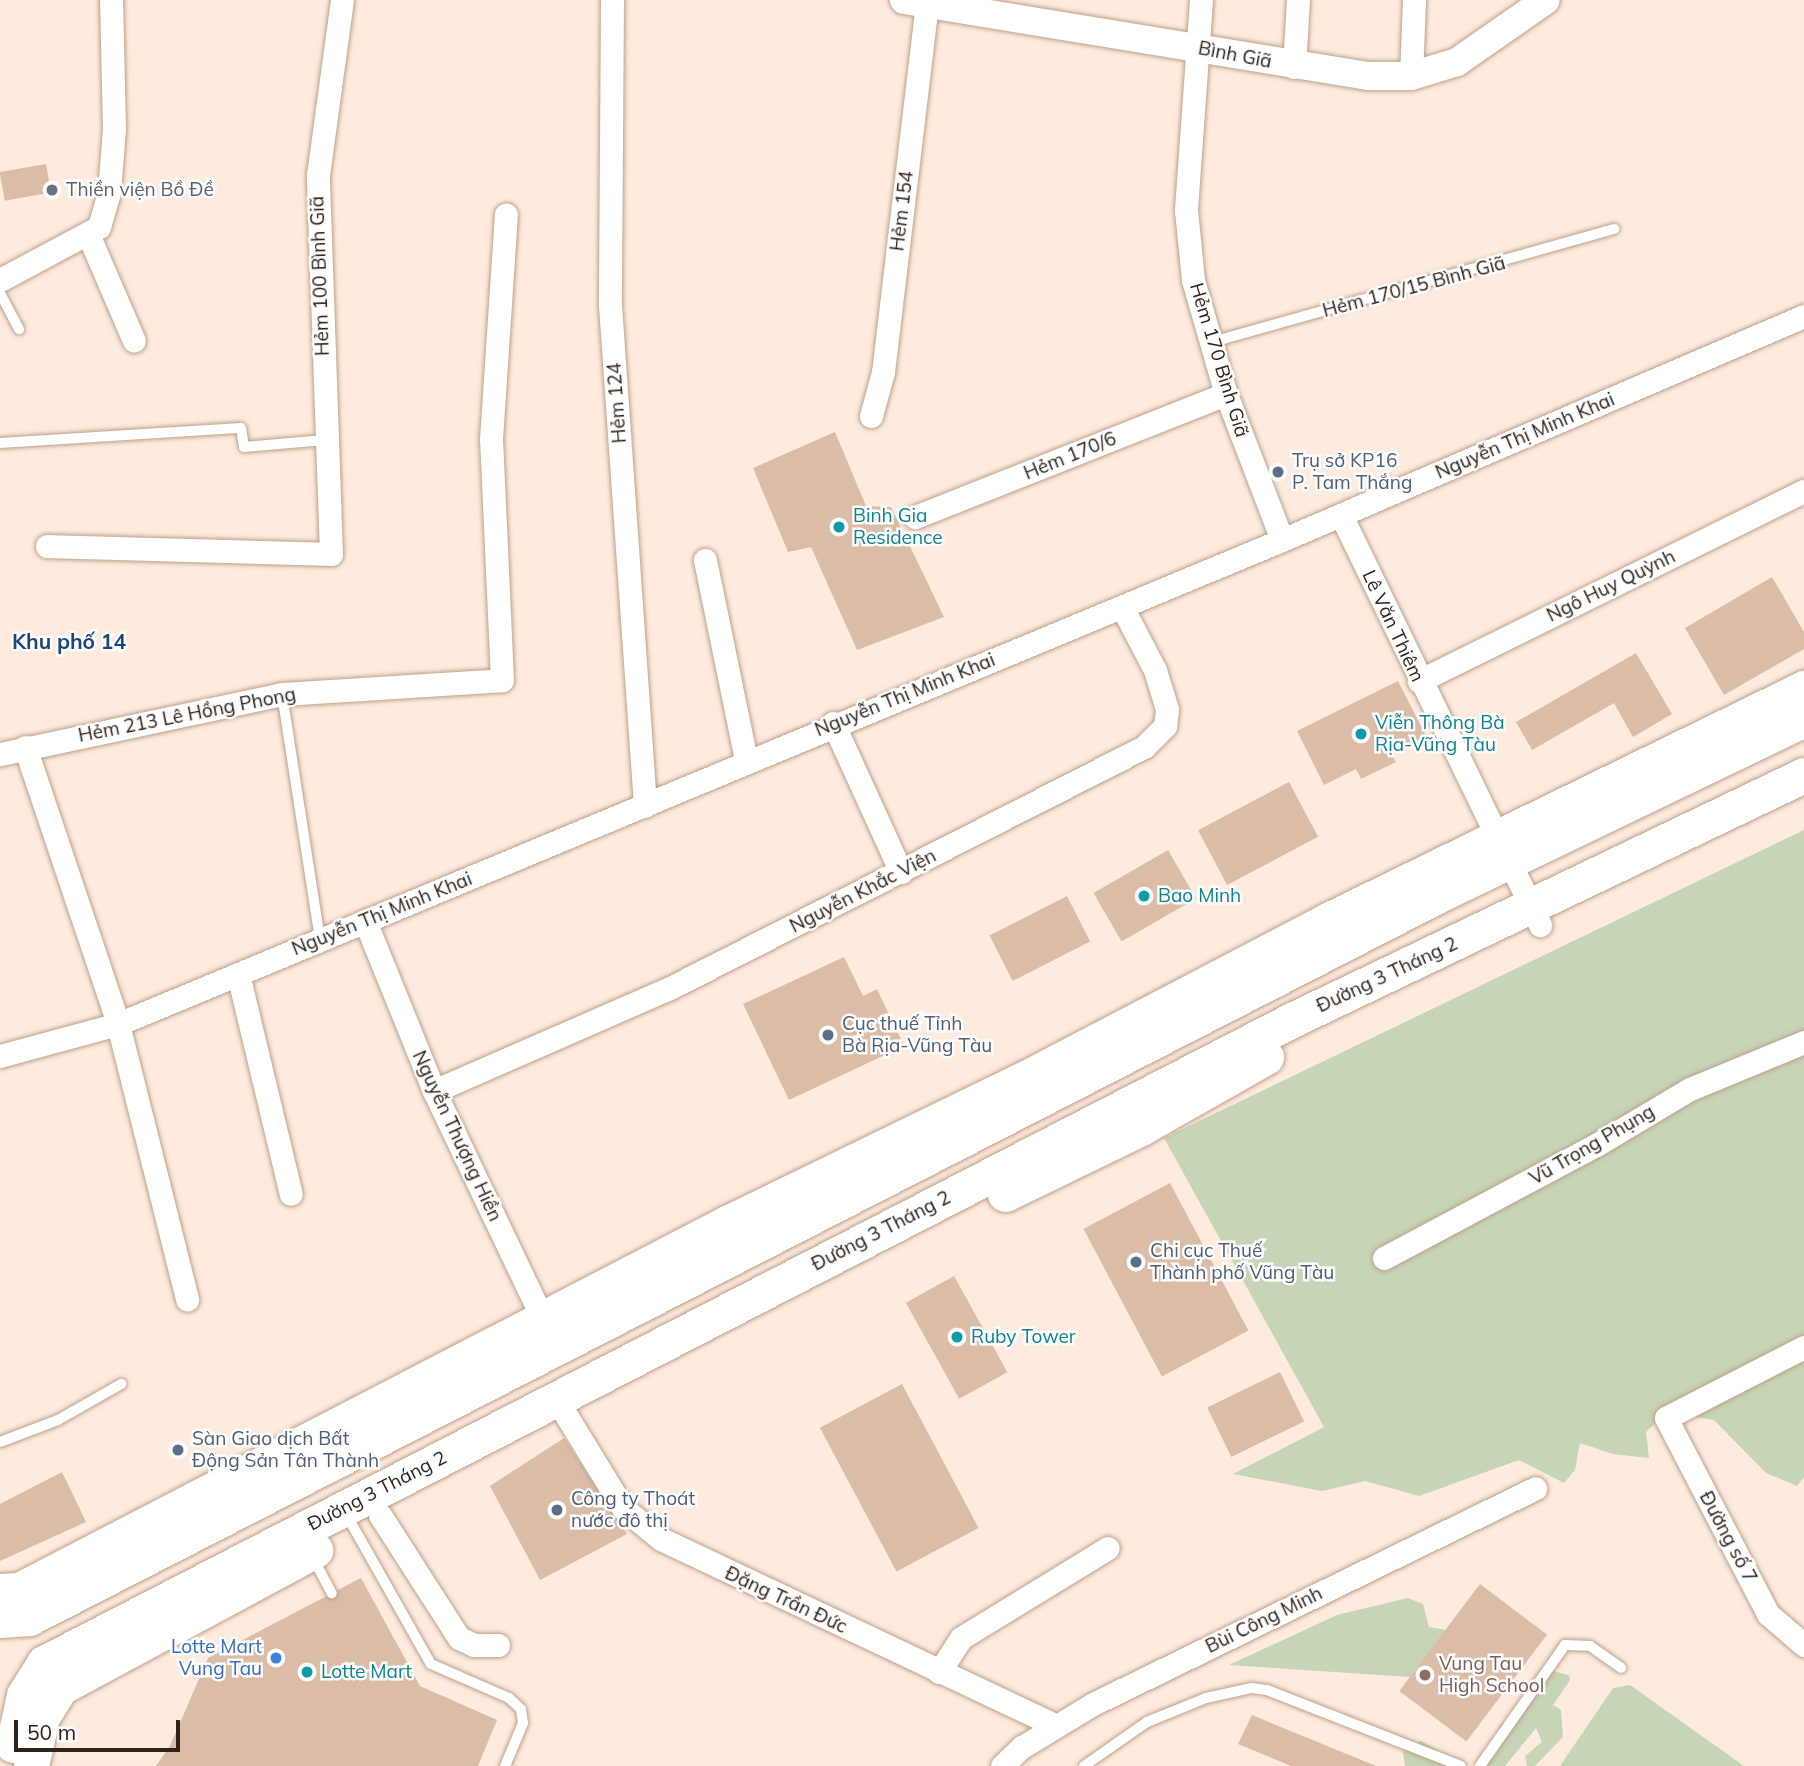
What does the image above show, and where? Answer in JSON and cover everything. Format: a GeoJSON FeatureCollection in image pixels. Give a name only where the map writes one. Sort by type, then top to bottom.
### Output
{"type":"FeatureCollection","features":[{"type":"Feature","properties":{"kind":"main road"},"geometry":{"type":"LineString","coordinates":[[0,1620],[29,1618],[567,1342],[1502,850],[1798,706]]}},
{"type":"Feature","properties":{"kind":"main road","name":"Đường 3 Tháng 2"},"geometry":{"type":"LineString","coordinates":[[1536,916],[1804,775]]}},
{"type":"Feature","properties":{"kind":"main road","name":"Đường 3 Tháng 2"},"geometry":{"type":"LineString","coordinates":[[16,1749],[42,1717],[61,1687],[310,1553],[359,1518],[595,1389],[798,1284],[1294,1019],[1536,916],[1804,797]]}},
{"type":"Feature","properties":{"kind":"main road"},"geometry":{"type":"LineString","coordinates":[[0,1591],[19,1590],[542,1317],[939,1122],[1216,976],[1502,850]]}},
{"type":"Feature","properties":{"kind":"main road","name":"Đường 3 Tháng 2"},"geometry":{"type":"LineString","coordinates":[[16,1749],[24,1695],[44,1663],[359,1518],[566,1415],[595,1389]]}},
{"type":"Feature","properties":{"kind":"street"},"geometry":{"type":"LineString","coordinates":[[0,280],[99,227],[109,192],[115,82],[111,0]]}},
{"type":"Feature","properties":{"kind":"street","name":"Hẻm 100 Bình Giã"},"geometry":{"type":"LineString","coordinates":[[47,546],[331,554],[318,175],[342,0]]}},
{"type":"Feature","properties":{"kind":"street","name":"Hẻm 124"},"geometry":{"type":"LineString","coordinates":[[612,0],[610,305],[645,806]]}},
{"type":"Feature","properties":{"kind":"street","name":"Hẻm 170 Bình Giã"},"geometry":{"type":"LineString","coordinates":[[1201,0],[1186,210],[1193,279],[1226,394],[1282,540]]}},
{"type":"Feature","properties":{"kind":"street"},"geometry":{"type":"LineString","coordinates":[[1294,67],[1298,0]]}},
{"type":"Feature","properties":{"kind":"street"},"geometry":{"type":"LineString","coordinates":[[1411,76],[1414,0]]}},
{"type":"Feature","properties":{"kind":"street","name":"Bình Giã"},"geometry":{"type":"LineString","coordinates":[[920,2],[1199,47],[1294,67],[1411,76],[1457,62],[1546,0]]}},
{"type":"Feature","properties":{"kind":"street","name":"Hẻm 154"},"geometry":{"type":"LineString","coordinates":[[871,416],[883,372],[920,2]]}},
{"type":"Feature","properties":{"kind":"street","name":"Hẻm 213 Lê Hồng Phong"},"geometry":{"type":"LineString","coordinates":[[0,754],[282,694],[502,680],[491,439],[506,215]]}},
{"type":"Feature","properties":{"kind":"street"},"geometry":{"type":"LineString","coordinates":[[88,234],[134,341]]}},
{"type":"Feature","properties":{"kind":"street","name":"Nguyễn Thị Minh Khai"},"geometry":{"type":"LineString","coordinates":[[0,1056],[118,1024],[645,806],[833,723],[1282,540],[1804,316]]}},
{"type":"Feature","properties":{"kind":"street","name":"Hẻm 170/6"},"geometry":{"type":"LineString","coordinates":[[915,517],[1226,394]]}},
{"type":"Feature","properties":{"kind":"street","name":"Ngô Huy Quỳnh"},"geometry":{"type":"LineString","coordinates":[[1419,681],[1804,491]]}},
{"type":"Feature","properties":{"kind":"street","name":"Lê Văn Thiêm"},"geometry":{"type":"LineString","coordinates":[[1341,515],[1419,681],[1536,916]]}},
{"type":"Feature","properties":{"kind":"street"},"geometry":{"type":"LineString","coordinates":[[705,560],[746,761]]}},
{"type":"Feature","properties":{"kind":"street","name":"Nguyễn Khắc Viện"},"geometry":{"type":"LineString","coordinates":[[434,1091],[670,988],[1122,760],[1166,726],[1167,709],[1155,670],[1122,607]]}},
{"type":"Feature","properties":{"kind":"street"},"geometry":{"type":"LineString","coordinates":[[833,723],[901,872]]}},
{"type":"Feature","properties":{"kind":"street"},"geometry":{"type":"LineString","coordinates":[[25,747],[118,1024],[187,1299]]}},
{"type":"Feature","properties":{"kind":"street","name":"Nguyễn Thượng Hiền"},"geometry":{"type":"LineString","coordinates":[[365,921],[434,1091],[542,1317],[567,1342]]}},
{"type":"Feature","properties":{"kind":"street"},"geometry":{"type":"LineString","coordinates":[[239,974],[291,1194]]}},
{"type":"Feature","properties":{"kind":"street","name":"Vũ Trọng Phụng"},"geometry":{"type":"LineString","coordinates":[[1384,1258],[1596,1145],[1690,1089],[1804,1042]]}},
{"type":"Feature","properties":{"kind":"street","name":"Đường số 7"},"geometry":{"type":"LineString","coordinates":[[1804,1347],[1666,1418],[1768,1614],[1804,1645]]}},
{"type":"Feature","properties":{"kind":"street","name":"Đặng Trần Đức"},"geometry":{"type":"LineString","coordinates":[[566,1415],[623,1508],[661,1539],[1056,1726]]}},
{"type":"Feature","properties":{"kind":"street","name":"Bùi Công Minh"},"geometry":{"type":"LineString","coordinates":[[1002,1766],[1056,1726],[1105,1698],[1535,1488]]}},
{"type":"Feature","properties":{"kind":"street"},"geometry":{"type":"LineString","coordinates":[[359,1518],[459,1638],[474,1645],[498,1645]]}},
{"type":"Feature","properties":{"kind":"street"},"geometry":{"type":"LineString","coordinates":[[939,1672],[961,1638],[1108,1548]]}},
{"type":"Feature","properties":{"kind":"lane","name":"Hẻm 170/15 Bình Giã"},"geometry":{"type":"LineString","coordinates":[[1213,342],[1614,229]]}},
{"type":"Feature","properties":{"kind":"lane"},"geometry":{"type":"LineString","coordinates":[[0,293],[19,329]]}},
{"type":"Feature","properties":{"kind":"lane"},"geometry":{"type":"LineString","coordinates":[[0,443],[241,428],[244,447],[325,440]]}},
{"type":"Feature","properties":{"kind":"lane"},"geometry":{"type":"LineString","coordinates":[[282,694],[320,940]]}},
{"type":"Feature","properties":{"kind":"lane"},"geometry":{"type":"LineString","coordinates":[[0,1442],[58,1420],[121,1384]]}},
{"type":"Feature","properties":{"kind":"lane"},"geometry":{"type":"LineString","coordinates":[[359,1518],[431,1664],[509,1698],[521,1709],[523,1723],[505,1766]]}},
{"type":"Feature","properties":{"kind":"lane"},"geometry":{"type":"LineString","coordinates":[[310,1553],[332,1593]]}},
{"type":"Feature","properties":{"kind":"lane"},"geometry":{"type":"LineString","coordinates":[[1480,1766],[1565,1645],[1590,1646],[1621,1668]]}},
{"type":"Feature","properties":{"kind":"lane"},"geometry":{"type":"LineString","coordinates":[[1084,1766],[1147,1722],[1206,1699],[1252,1688],[1267,1689],[1461,1766]]}},
{"type":"Feature","properties":{"kind":"green space"},"geometry":{"type":"Polygon","coordinates":[[[1804,830],[1804,1477],[1797,1486],[1766,1473],[1714,1420],[1690,1416],[1659,1419],[1646,1432],[1649,1458],[1613,1454],[1580,1443],[1575,1470],[1564,1483],[1519,1460],[1419,1496],[1365,1481],[1322,1491],[1233,1474],[1324,1427],[1164,1138],[1804,830]]]}},
{"type":"Feature","properties":{"kind":"green space"},"geometry":{"type":"Polygon","coordinates":[[[1408,1598],[1423,1604],[1429,1627],[1446,1630],[1410,1677],[1229,1665],[1337,1615],[1408,1598]]]}},
{"type":"Feature","properties":{"kind":"green space"},"geometry":{"type":"Polygon","coordinates":[[[1548,1670],[1569,1675],[1570,1680],[1553,1705],[1561,1710],[1563,1737],[1535,1766],[1527,1766],[1525,1756],[1542,1742],[1536,1728],[1505,1766],[1481,1766],[1501,1741],[1499,1727],[1542,1691],[1548,1670]]]}},
{"type":"Feature","properties":{"kind":"green space"},"geometry":{"type":"Polygon","coordinates":[[[1630,1685],[1744,1766],[1560,1766],[1613,1688],[1630,1685]]]}},
{"type":"Feature","properties":{"kind":"green space"},"geometry":{"type":"Polygon","coordinates":[[[1421,1741],[1435,1749],[1450,1766],[1405,1766],[1403,1752],[1421,1741]]]}},
{"type":"Feature","properties":{"kind":"building"},"geometry":{"type":"Polygon","coordinates":[[[46,164],[51,193],[5,201],[0,172],[46,164]]]}},
{"type":"Feature","properties":{"kind":"building","name":"Binh Gia Residence"},"geometry":{"type":"Polygon","coordinates":[[[835,432],[866,506],[891,507],[944,617],[857,650],[811,547],[788,552],[753,468],[835,432]]]}},
{"type":"Feature","properties":{"kind":"building"},"geometry":{"type":"Polygon","coordinates":[[[1772,577],[1804,632],[1804,649],[1724,695],[1685,628],[1772,577]]]}},
{"type":"Feature","properties":{"kind":"building"},"geometry":{"type":"Polygon","coordinates":[[[1636,653],[1672,714],[1633,737],[1614,703],[1532,750],[1516,722],[1636,653]]]}},
{"type":"Feature","properties":{"kind":"building","name":"Viễn Thông Bà Rịa-Vũng Tàu"},"geometry":{"type":"Polygon","coordinates":[[[1398,681],[1426,736],[1391,753],[1396,762],[1361,779],[1356,769],[1324,785],[1297,731],[1398,681]]]}},
{"type":"Feature","properties":{"kind":"building"},"geometry":{"type":"Polygon","coordinates":[[[1289,782],[1318,837],[1227,885],[1198,830],[1289,782]]]}},
{"type":"Feature","properties":{"kind":"building","name":"Bao Minh"},"geometry":{"type":"Polygon","coordinates":[[[1168,850],[1196,898],[1122,941],[1094,893],[1168,850]]]}},
{"type":"Feature","properties":{"kind":"building"},"geometry":{"type":"Polygon","coordinates":[[[1067,896],[1090,941],[1013,981],[989,935],[1067,896]]]}},
{"type":"Feature","properties":{"kind":"building","name":"Cục thuế Tỉnh Bà Rịa-Vũng Tàu"},"geometry":{"type":"Polygon","coordinates":[[[844,957],[863,996],[877,989],[904,1046],[789,1100],[743,1004],[844,957]]]}},
{"type":"Feature","properties":{"kind":"building"},"geometry":{"type":"Polygon","coordinates":[[[1170,1183],[1248,1330],[1162,1376],[1083,1229],[1170,1183]]]}},
{"type":"Feature","properties":{"kind":"building","name":"Ruby Tower"},"geometry":{"type":"Polygon","coordinates":[[[954,1276],[1007,1372],[959,1399],[906,1303],[954,1276]]]}},
{"type":"Feature","properties":{"kind":"building"},"geometry":{"type":"Polygon","coordinates":[[[1280,1372],[1304,1421],[1231,1457],[1207,1408],[1280,1372]]]}},
{"type":"Feature","properties":{"kind":"building"},"geometry":{"type":"Polygon","coordinates":[[[902,1384],[979,1528],[896,1572],[820,1428],[902,1384]]]}},
{"type":"Feature","properties":{"kind":"building","name":"Công ty Thoát nước đô thị"},"geometry":{"type":"Polygon","coordinates":[[[564,1438],[627,1534],[540,1580],[490,1486],[564,1438]]]}},
{"type":"Feature","properties":{"kind":"building"},"geometry":{"type":"Polygon","coordinates":[[[62,1472],[86,1522],[0,1561],[0,1504],[62,1472]]]}},
{"type":"Feature","properties":{"kind":"building","name":"Lotte Mart Vung Tau"},"geometry":{"type":"Polygon","coordinates":[[[361,1578],[420,1686],[497,1720],[478,1766],[156,1766],[170,1746],[208,1658],[361,1578]]]}},
{"type":"Feature","properties":{"kind":"building"},"geometry":{"type":"Polygon","coordinates":[[[1480,1584],[1547,1635],[1466,1742],[1399,1691],[1480,1584]]]}},
{"type":"Feature","properties":{"kind":"building"},"geometry":{"type":"Polygon","coordinates":[[[1252,1715],[1376,1766],[1291,1766],[1238,1744],[1252,1715]]]}},
{"type":"Feature","properties":{"kind":"place","name":"Thiền viện Bồ Đề"},"geometry":{"type":"Point","coordinates":[52,190]}},
{"type":"Feature","properties":{"kind":"place","name":"Trụ sở KP16 P. Tam Thắng"},"geometry":{"type":"Point","coordinates":[1278,472]}},
{"type":"Feature","properties":{"kind":"place","name":"Binh Gia Residence"},"geometry":{"type":"Point","coordinates":[839,527]}},
{"type":"Feature","properties":{"kind":"place","name":"Viễn Thông Bà Rịa-Vũng Tàu"},"geometry":{"type":"Point","coordinates":[1361,734]}},
{"type":"Feature","properties":{"kind":"place","name":"Bao Minh"},"geometry":{"type":"Point","coordinates":[1144,896]}},
{"type":"Feature","properties":{"kind":"place","name":"Cục thuế Tỉnh Bà Rịa-Vũng Tàu"},"geometry":{"type":"Point","coordinates":[828,1035]}},
{"type":"Feature","properties":{"kind":"place","name":"Chi cục Thuế Thành phố Vũng Tàu"},"geometry":{"type":"Point","coordinates":[1136,1262]}},
{"type":"Feature","properties":{"kind":"place","name":"Ruby Tower"},"geometry":{"type":"Point","coordinates":[957,1337]}},
{"type":"Feature","properties":{"kind":"place","name":"Sàn Giao dịch Bất Động Sản Tân Thành"},"geometry":{"type":"Point","coordinates":[178,1450]}},
{"type":"Feature","properties":{"kind":"place","name":"Công ty Thoát nước đô thị"},"geometry":{"type":"Point","coordinates":[557,1510]}},
{"type":"Feature","properties":{"kind":"place","name":"Lotte Mart Vung Tau"},"geometry":{"type":"Point","coordinates":[276,1658]}},
{"type":"Feature","properties":{"kind":"place","name":"Lotte Mart"},"geometry":{"type":"Point","coordinates":[307,1672]}},
{"type":"Feature","properties":{"kind":"place","name":"Vung Tau High School"},"geometry":{"type":"Point","coordinates":[1425,1675]}},
{"type":"Feature","properties":{"kind":"district","name":"Khu phố 14"},"geometry":{"type":"Point","coordinates":[69,641]}}]}
